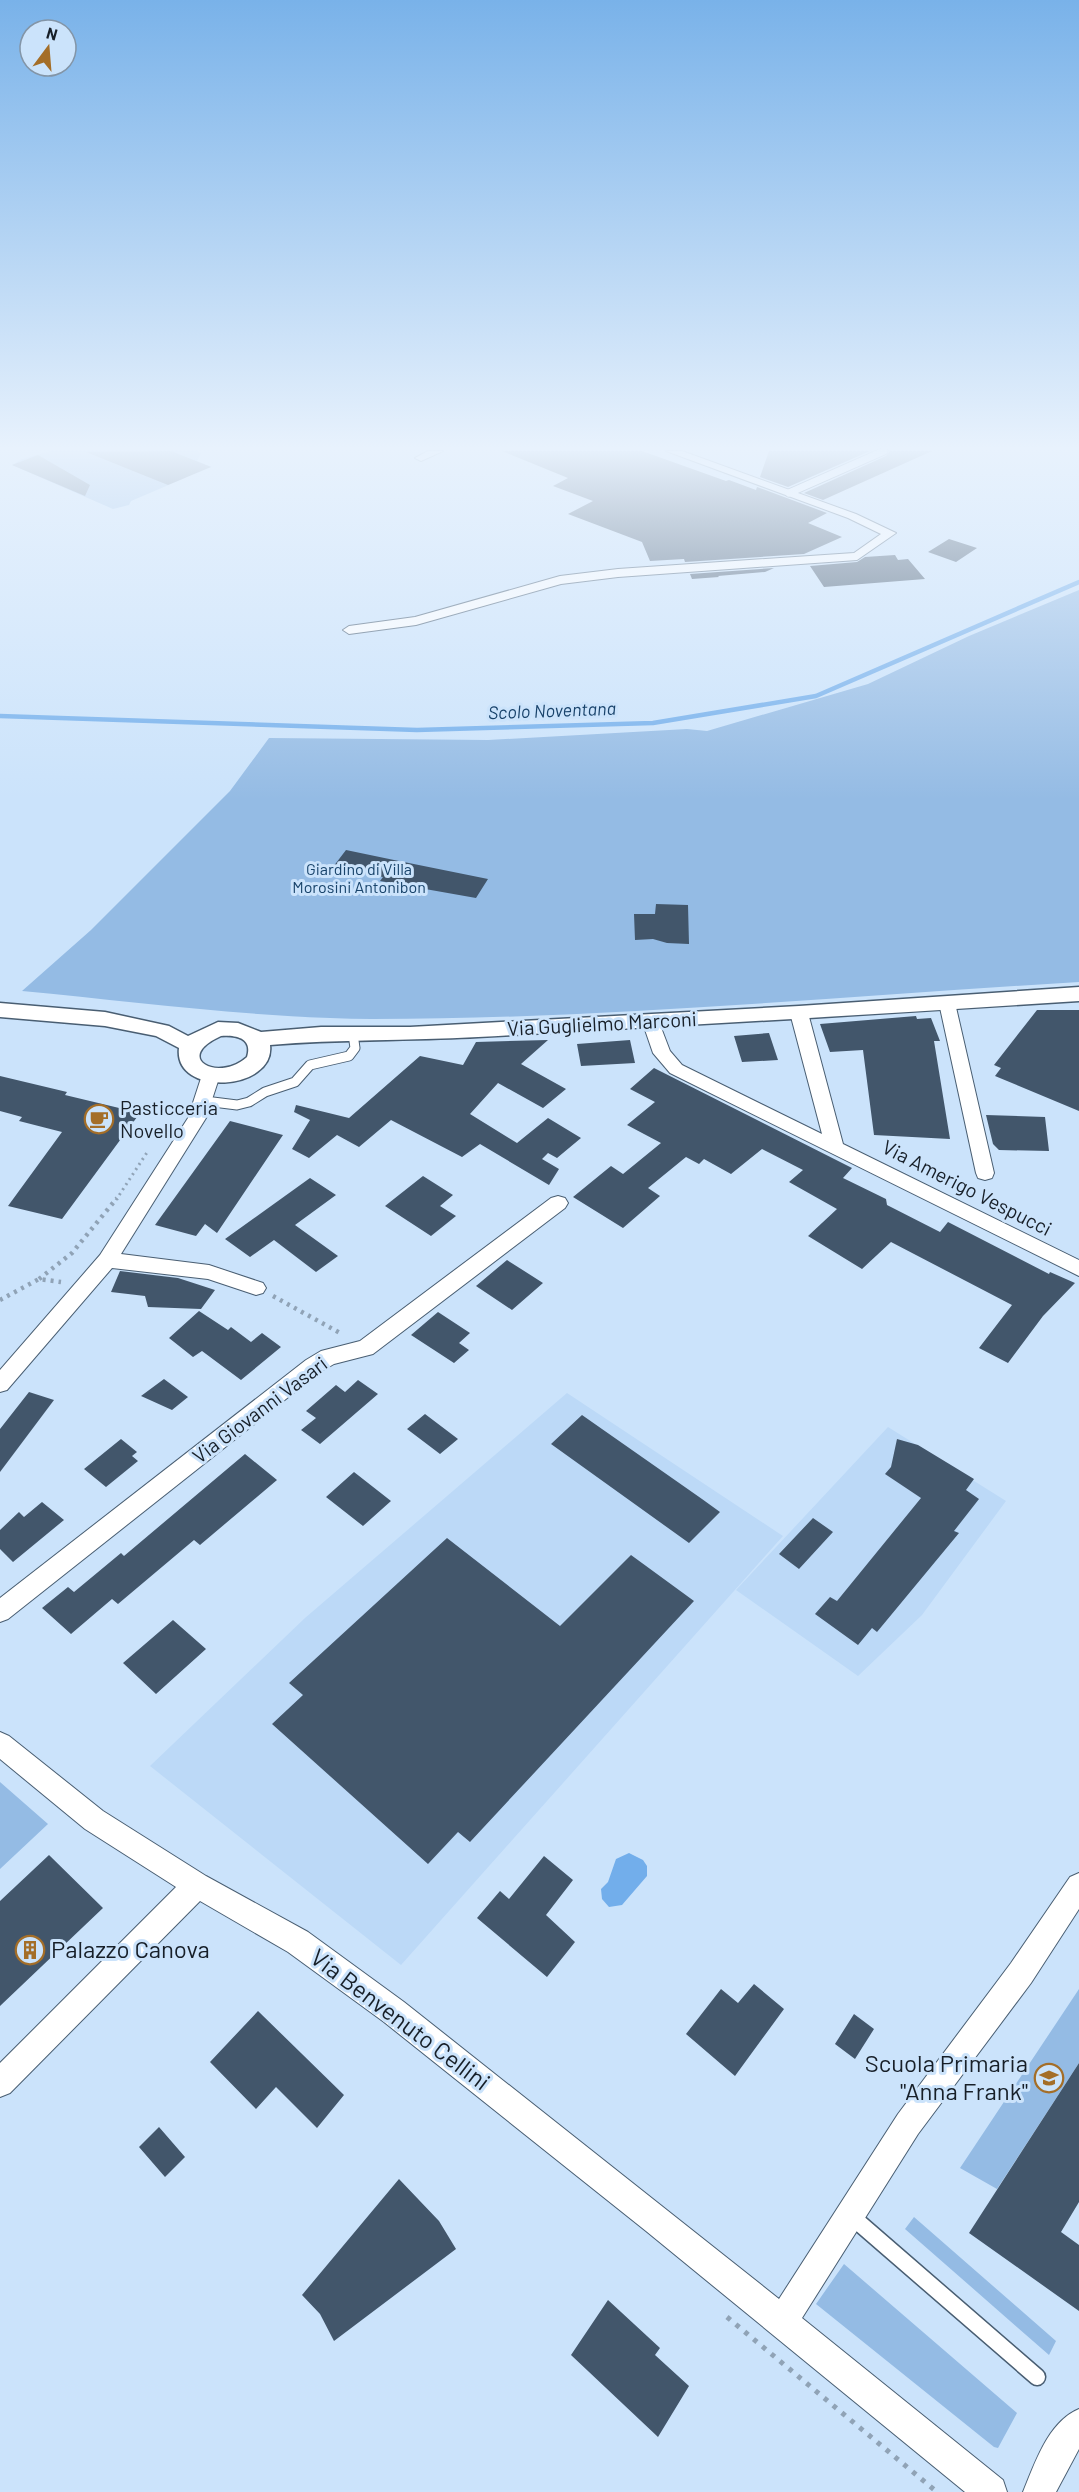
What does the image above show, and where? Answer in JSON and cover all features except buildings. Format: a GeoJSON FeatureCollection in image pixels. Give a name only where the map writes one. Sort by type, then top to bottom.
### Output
{"type":"FeatureCollection","features":[{"type":"Feature","properties":{"kind":"street"},"geometry":{"type":"LineString","coordinates":[[349,630],[416,621],[560,580],[698,567]]}},
{"type":"Feature","properties":{"kind":"street","name":"Via Guglielmo Marconi"},"geometry":{"type":"LineString","coordinates":[[191,1045],[197,1038],[218,1029],[241,1030],[257,1039],[321,1034],[410,1034],[799,1013],[1079,994]]}},
{"type":"Feature","properties":{"kind":"street"},"geometry":{"type":"LineString","coordinates":[[947,1003],[985,1173]]}},
{"type":"Feature","properties":{"kind":"street"},"geometry":{"type":"LineString","coordinates":[[0,1010],[105,1019],[162,1031],[191,1045],[188,1060],[193,1067],[212,1075],[230,1075],[247,1069],[260,1054],[261,1046],[257,1039]]}},
{"type":"Feature","properties":{"kind":"street"},"geometry":{"type":"LineString","coordinates":[[799,1013],[835,1148]]}},
{"type":"Feature","properties":{"kind":"street","name":"Via Amerigo Vespucci"},"geometry":{"type":"LineString","coordinates":[[651,1021],[662,1053],[676,1069],[1079,1269]]}},
{"type":"Feature","properties":{"kind":"street"},"geometry":{"type":"LineString","coordinates":[[0,1384],[107,1260],[180,1148],[205,1101],[212,1075]]}},
{"type":"Feature","properties":{"kind":"street","name":"Via Giovanni Vasari"},"geometry":{"type":"LineString","coordinates":[[0,1612],[313,1366],[328,1357],[356,1351],[382,1336],[558,1203]]}},
{"type":"Feature","properties":{"kind":"street"},"geometry":{"type":"LineString","coordinates":[[107,1260],[208,1272],[256,1288]]}},
{"type":"Feature","properties":{"kind":"street","name":"Via Benvenuto Cellini"},"geometry":{"type":"LineString","coordinates":[[0,1744],[94,1820],[197,1885],[298,1942],[394,2012],[783,2321],[991,2492]]}},
{"type":"Feature","properties":{"kind":"street"},"geometry":{"type":"LineString","coordinates":[[0,2083],[197,1885]]}},
{"type":"Feature","properties":{"kind":"street"},"geometry":{"type":"LineString","coordinates":[[783,2321],[908,2124],[1021,1973],[1079,1886]]}},
{"type":"Feature","properties":{"kind":"street"},"geometry":{"type":"LineString","coordinates":[[1039,2492],[1063,2442],[1079,2425]]}},
{"type":"Feature","properties":{"kind":"lane"},"geometry":{"type":"LineString","coordinates":[[205,1101],[237,1105],[295,1082],[310,1065],[349,1056],[355,1048],[353,1034]]}},
{"type":"Feature","properties":{"kind":"lane"},"geometry":{"type":"LineString","coordinates":[[850,2215],[1037,2377]]}},
{"type":"Feature","properties":{"kind":"path"},"geometry":{"type":"LineString","coordinates":[[0,1300],[61,1266],[80,1247],[154,1143]]}},
{"type":"Feature","properties":{"kind":"path"},"geometry":{"type":"LineString","coordinates":[[39,1279],[64,1282]]}},
{"type":"Feature","properties":{"kind":"path"},"geometry":{"type":"LineString","coordinates":[[256,1288],[345,1336],[356,1351]]}},
{"type":"Feature","properties":{"kind":"shaded area"},"geometry":{"type":"Polygon","coordinates":[[[567,1393],[783,1536],[401,1965],[150,1766],[305,1618],[567,1393]]]}},
{"type":"Feature","properties":{"kind":"shaded area"},"geometry":{"type":"Polygon","coordinates":[[[888,1427],[1006,1501],[922,1615],[858,1676],[736,1590],[888,1427]]]}},
{"type":"Feature","properties":{"kind":"shaded area"},"geometry":{"type":"Polygon","coordinates":[[[629,1853],[643,1860],[647,1866],[647,1876],[622,1905],[609,1907],[602,1899],[601,1889],[608,1882],[616,1859],[629,1853]]]}},
{"type":"Feature","properties":{"kind":"green space","name":"Giardino di Villa Morosini Antonibon"},"geometry":{"type":"Polygon","coordinates":[[[1079,590],[1079,982],[637,1011],[372,1019],[240,1013],[22,991],[91,930],[230,791],[269,738],[488,740],[687,729],[707,731],[868,684],[969,636],[1079,590]]]}},
{"type":"Feature","properties":{"kind":"green space"},"geometry":{"type":"Polygon","coordinates":[[[0,1782],[48,1824],[0,1869],[0,1782]]]}},
{"type":"Feature","properties":{"kind":"green space"},"geometry":{"type":"Polygon","coordinates":[[[1079,1989],[1079,2063],[997,2189],[960,2168],[1079,1989]]]}},
{"type":"Feature","properties":{"kind":"green space"},"geometry":{"type":"Polygon","coordinates":[[[914,2217],[1056,2341],[1049,2355],[905,2229],[914,2217]]]}},
{"type":"Feature","properties":{"kind":"green space"},"geometry":{"type":"Polygon","coordinates":[[[844,2264],[1017,2413],[998,2448],[816,2304],[844,2264]]]}},
{"type":"Feature","properties":{"kind":"waterway","name":"Scolo Noventana"},"geometry":{"type":"LineString","coordinates":[[0,716],[417,730],[653,723],[816,696],[1079,582]]}},
{"type":"Feature","properties":{"kind":"place","name":"Pasticceria Novello"},"geometry":{"type":"Point","coordinates":[99,1119]}},
{"type":"Feature","properties":{"kind":"place","name":"Palazzo Canova"},"geometry":{"type":"Point","coordinates":[30,1950]}},
{"type":"Feature","properties":{"kind":"place","name":"Scuola Primaria \"Anna Frank\""},"geometry":{"type":"Point","coordinates":[1049,2078]}}]}
